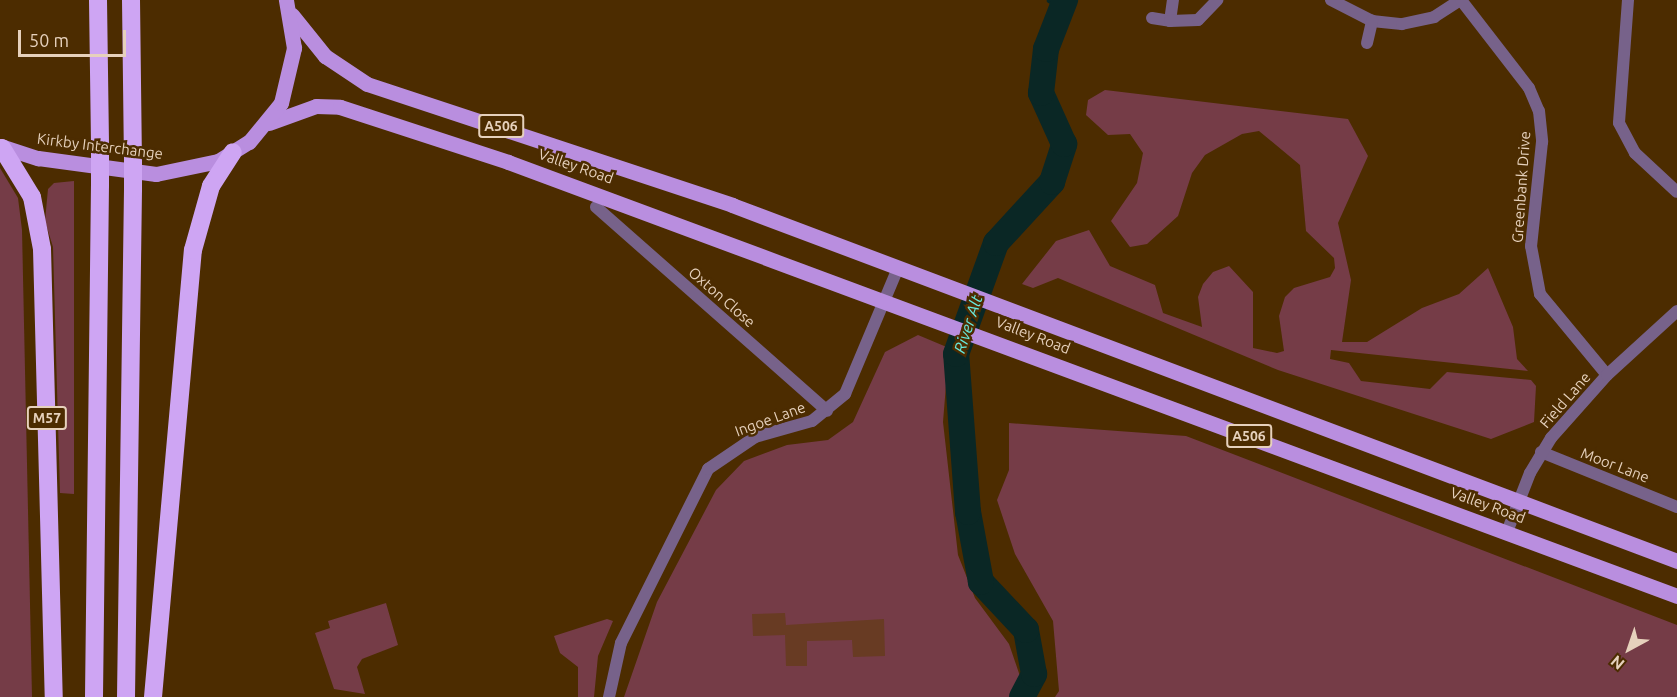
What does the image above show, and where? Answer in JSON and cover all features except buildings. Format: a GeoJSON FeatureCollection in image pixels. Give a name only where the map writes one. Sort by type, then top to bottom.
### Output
{"type":"FeatureCollection","features":[{"type":"Feature","properties":{"kind":"highway"},"geometry":{"type":"LineString","coordinates":[[94,697],[100,185],[98,0]]}},
{"type":"Feature","properties":{"kind":"highway"},"geometry":{"type":"LineString","coordinates":[[126,697],[133,189],[131,0]]}},
{"type":"Feature","properties":{"kind":"highway","name":"M57"},"geometry":{"type":"LineString","coordinates":[[1,147],[32,197],[42,249],[54,697]]}},
{"type":"Feature","properties":{"kind":"highway"},"geometry":{"type":"LineString","coordinates":[[153,697],[193,250],[211,186],[233,152]]}},
{"type":"Feature","properties":{"kind":"main road","name":"Kirkby Interchange"},"geometry":{"type":"LineString","coordinates":[[1,147],[39,159],[156,174],[199,167],[233,152],[269,123],[289,80],[292,15],[286,0]]}},
{"type":"Feature","properties":{"kind":"main road","name":"Valley Road"},"geometry":{"type":"LineString","coordinates":[[292,15],[325,56],[367,84],[611,163],[898,268],[1677,561]]}},
{"type":"Feature","properties":{"kind":"main road","name":"Valley Road"},"geometry":{"type":"LineString","coordinates":[[269,123],[316,106],[340,107],[603,194],[1677,596]]}},
{"type":"Feature","properties":{"kind":"street"},"geometry":{"type":"LineString","coordinates":[[1170,21],[1173,0]]}},
{"type":"Feature","properties":{"kind":"street"},"geometry":{"type":"LineString","coordinates":[[1152,18],[1170,21],[1198,20],[1216,0]]}},
{"type":"Feature","properties":{"kind":"street"},"geometry":{"type":"LineString","coordinates":[[1331,0],[1371,21],[1418,22],[1460,0]]}},
{"type":"Feature","properties":{"kind":"street","name":"Greenbank Drive"},"geometry":{"type":"LineString","coordinates":[[1460,0],[1528,88],[1539,111],[1542,142],[1531,246],[1540,294],[1607,375]]}},
{"type":"Feature","properties":{"kind":"street"},"geometry":{"type":"LineString","coordinates":[[1628,0],[1619,123],[1635,153],[1677,192]]}},
{"type":"Feature","properties":{"kind":"street"},"geometry":{"type":"LineString","coordinates":[[1367,43],[1371,21]]}},
{"type":"Feature","properties":{"kind":"street","name":"Oxton Close"},"geometry":{"type":"LineString","coordinates":[[596,207],[827,411]]}},
{"type":"Feature","properties":{"kind":"street","name":"Ingoe Lane"},"geometry":{"type":"LineString","coordinates":[[609,697],[621,643],[708,469],[755,437],[812,421],[827,411],[855,376],[898,268]]}},
{"type":"Feature","properties":{"kind":"street","name":"Field Lane"},"geometry":{"type":"LineString","coordinates":[[1508,532],[1541,452],[1607,375],[1677,311]]}},
{"type":"Feature","properties":{"kind":"street","name":"Moor Lane"},"geometry":{"type":"LineString","coordinates":[[1541,452],[1677,507]]}},
{"type":"Feature","properties":{"kind":"shaded area"},"geometry":{"type":"Polygon","coordinates":[[[1105,90],[1348,119],[1368,156],[1338,223],[1351,280],[1342,342],[1367,342],[1422,308],[1459,294],[1488,268],[1513,327],[1517,359],[1528,371],[1331,350],[1330,359],[1349,363],[1361,381],[1430,389],[1447,372],[1531,380],[1536,386],[1534,422],[1491,439],[1278,370],[1058,278],[1033,288],[1022,284],[1056,241],[1089,230],[1110,266],[1155,285],[1163,313],[1202,327],[1198,297],[1203,284],[1213,272],[1229,266],[1253,292],[1253,348],[1277,353],[1284,351],[1279,316],[1285,297],[1294,288],[1330,277],[1335,268],[1334,258],[1306,231],[1300,165],[1259,131],[1242,134],[1205,155],[1192,173],[1178,216],[1147,244],[1130,247],[1111,221],[1137,183],[1143,153],[1130,134],[1108,135],[1086,115],[1088,100],[1105,90]]]}},
{"type":"Feature","properties":{"kind":"shaded area"},"geometry":{"type":"Polygon","coordinates":[[[0,168],[18,198],[22,230],[32,697],[0,697],[0,168]]]}},
{"type":"Feature","properties":{"kind":"shaded area"},"geometry":{"type":"Polygon","coordinates":[[[74,181],[74,494],[60,493],[53,247],[45,221],[48,189],[54,183],[74,181]]]}},
{"type":"Feature","properties":{"kind":"shaded area"},"geometry":{"type":"Polygon","coordinates":[[[918,335],[949,348],[943,422],[958,555],[975,598],[1009,644],[1021,679],[1012,697],[624,697],[657,602],[716,490],[744,461],[787,445],[828,440],[853,422],[885,352],[918,335]]]}},
{"type":"Feature","properties":{"kind":"shaded area"},"geometry":{"type":"Polygon","coordinates":[[[1009,423],[1186,436],[1677,625],[1677,697],[1055,697],[1059,691],[1053,621],[1015,554],[997,500],[1009,470],[1009,423]]]}},
{"type":"Feature","properties":{"kind":"shaded area"},"geometry":{"type":"Polygon","coordinates":[[[386,603],[398,645],[362,659],[357,667],[365,694],[334,689],[315,633],[330,628],[328,621],[386,603]]]}},
{"type":"Feature","properties":{"kind":"shaded area"},"geometry":{"type":"Polygon","coordinates":[[[607,619],[613,621],[598,656],[594,697],[578,697],[578,667],[560,653],[554,636],[607,619]]]}},
{"type":"Feature","properties":{"kind":"waterway"},"geometry":{"type":"LineString","coordinates":[[1049,0],[1062,7]]}},
{"type":"Feature","properties":{"kind":"waterway","name":"River Alt"},"geometry":{"type":"LineString","coordinates":[[1022,697],[1034,674],[1026,630],[981,582],[968,512],[956,354],[996,243],[1052,182],[1064,144],[1041,93],[1046,49],[1065,0]]}}]}
